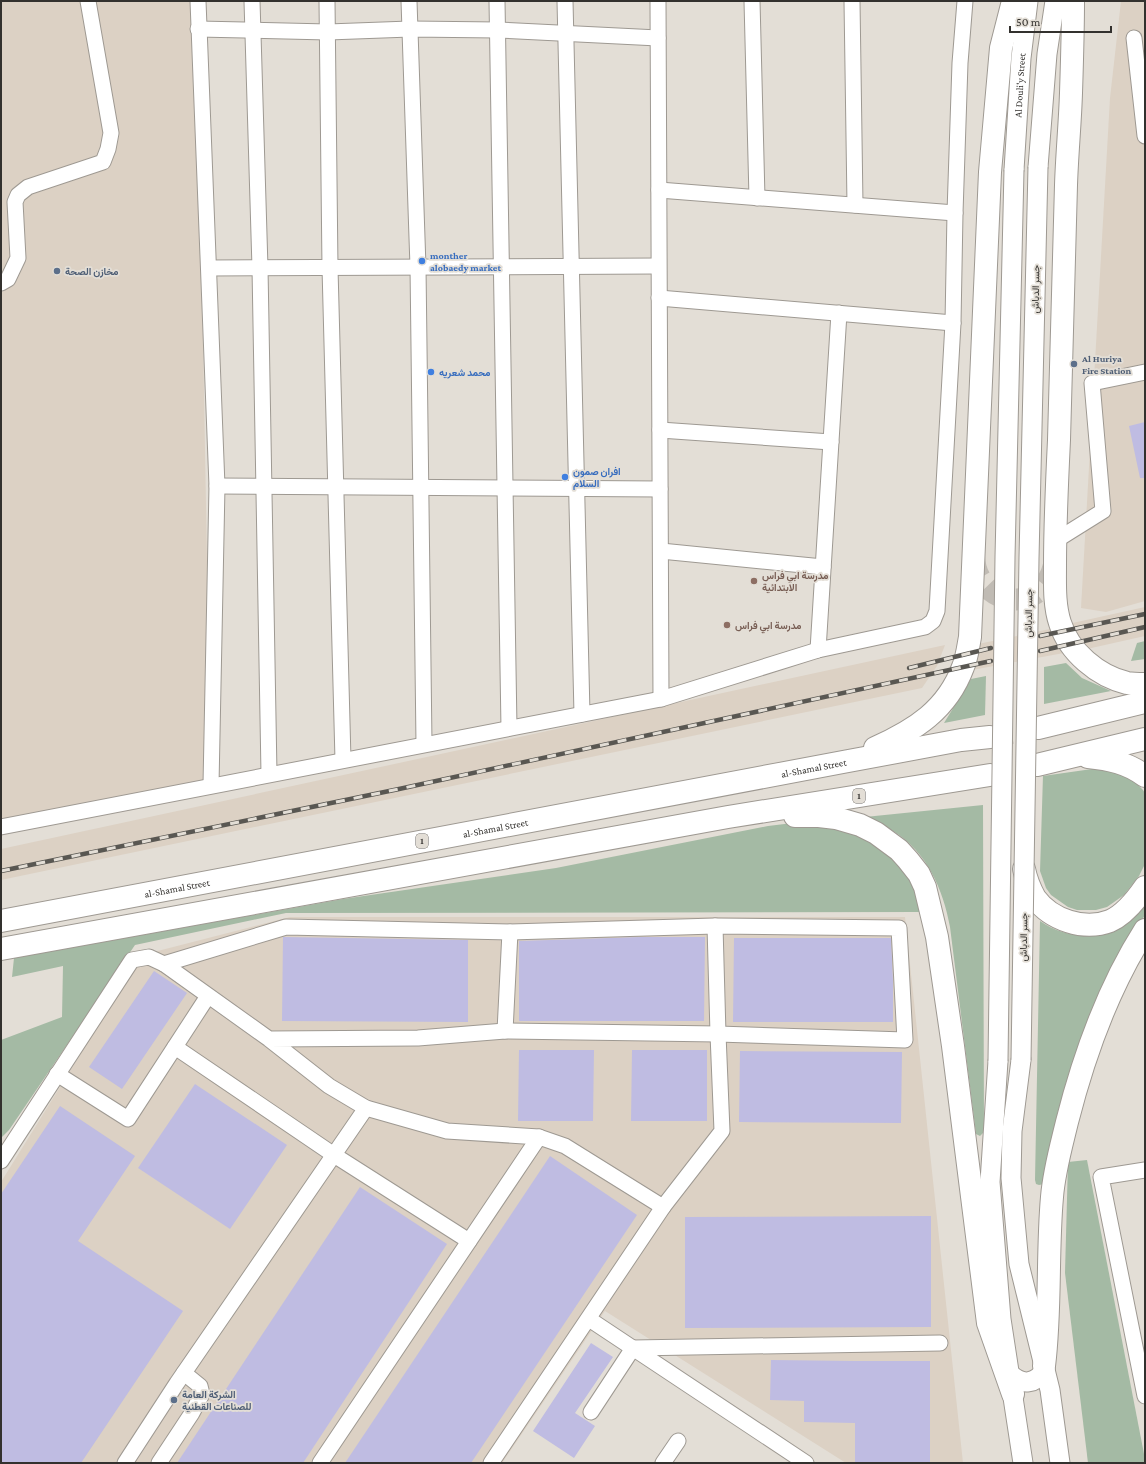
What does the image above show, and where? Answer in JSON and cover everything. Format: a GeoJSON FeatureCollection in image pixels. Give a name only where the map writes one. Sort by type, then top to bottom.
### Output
{"type":"FeatureCollection","features":[{"type":"Feature","properties":{"kind":"highway"},"geometry":{"type":"LineString","coordinates":[[843,762],[898,738],[915,728],[929,717],[942,704],[954,685],[964,667],[967,654],[971,621],[990,172],[1001,48],[1013,1]]}},
{"type":"Feature","properties":{"kind":"highway"},"geometry":{"type":"LineString","coordinates":[[1073,1],[1071,94],[1066,169],[1063,252],[1055,541],[1057,612],[1066,636],[1084,659],[1101,671],[1128,683],[1145,684]]}},
{"type":"Feature","properties":{"kind":"highway"},"geometry":{"type":"LineString","coordinates":[[1038,728],[1145,702]]}},
{"type":"Feature","properties":{"kind":"highway","name":"al-Shamal Street"},"geometry":{"type":"LineString","coordinates":[[1,921],[961,740],[990,737]]}},
{"type":"Feature","properties":{"kind":"highway"},"geometry":{"type":"LineString","coordinates":[[1037,765],[1145,739]]}},
{"type":"Feature","properties":{"kind":"highway"},"geometry":{"type":"LineString","coordinates":[[1069,758],[1087,757],[1119,762],[1145,776]]}},
{"type":"Feature","properties":{"kind":"highway","name":"1"},"geometry":{"type":"LineString","coordinates":[[1,949],[728,817],[990,775]]}},
{"type":"Feature","properties":{"kind":"highway"},"geometry":{"type":"LineString","coordinates":[[728,817],[819,816],[849,822],[876,833],[889,842],[908,860],[919,874],[925,888],[937,937],[953,1046],[988,1323],[1012,1384]]}},
{"type":"Feature","properties":{"kind":"highway"},"geometry":{"type":"LineString","coordinates":[[1024,870],[1029,886],[1038,902],[1060,918],[1078,924],[1094,924],[1110,921],[1129,907],[1145,888]]}},
{"type":"Feature","properties":{"kind":"highway"},"geometry":{"type":"LineString","coordinates":[[1045,1368],[1047,1346],[1049,1240],[1052,1195],[1057,1162],[1081,1070],[1097,1026],[1117,982],[1145,930]]}},
{"type":"Feature","properties":{"kind":"main road","name":"Al Douli'y Street"},"geometry":{"type":"LineString","coordinates":[[1012,1384],[1001,1319],[990,1182],[998,1061],[1005,557],[1014,170],[1021,58],[1028,1]]}},
{"type":"Feature","properties":{"kind":"main road","name":"جسر الدباش"},"geometry":{"type":"LineString","coordinates":[[1055,1],[1047,54],[1038,167],[1029,558],[1021,1060],[1012,1131],[1011,1178],[1019,1264],[1050,1390],[1060,1463]]}},
{"type":"Feature","properties":{"kind":"main road"},"geometry":{"type":"LineString","coordinates":[[1023,1463],[1012,1384],[1015,1379],[1022,1382],[1036,1380],[1041,1376],[1045,1368]]}},
{"type":"Feature","properties":{"kind":"street"},"geometry":{"type":"LineString","coordinates":[[1,283],[8,279],[18,258],[15,202],[18,195],[28,186],[103,162],[108,149],[111,133],[88,1]]}},
{"type":"Feature","properties":{"kind":"street"},"geometry":{"type":"LineString","coordinates":[[198,1],[217,486],[211,785]]}},
{"type":"Feature","properties":{"kind":"street"},"geometry":{"type":"LineString","coordinates":[[252,1],[260,268],[269,774]]}},
{"type":"Feature","properties":{"kind":"street"},"geometry":{"type":"LineString","coordinates":[[327,1],[330,268],[343,760]]}},
{"type":"Feature","properties":{"kind":"street"},"geometry":{"type":"LineString","coordinates":[[409,1],[418,267],[424,744]]}},
{"type":"Feature","properties":{"kind":"street"},"geometry":{"type":"LineString","coordinates":[[497,1],[509,728]]}},
{"type":"Feature","properties":{"kind":"street"},"geometry":{"type":"LineString","coordinates":[[565,1],[582,714]]}},
{"type":"Feature","properties":{"kind":"street"},"geometry":{"type":"LineString","coordinates":[[658,1],[661,699]]}},
{"type":"Feature","properties":{"kind":"street"},"geometry":{"type":"LineString","coordinates":[[752,1],[757,198]]}},
{"type":"Feature","properties":{"kind":"street"},"geometry":{"type":"LineString","coordinates":[[852,1],[855,205]]}},
{"type":"Feature","properties":{"kind":"street"},"geometry":{"type":"LineString","coordinates":[[1,827],[211,785],[661,699],[818,650],[925,627],[933,621],[937,611],[953,323],[960,63],[965,1]]}},
{"type":"Feature","properties":{"kind":"street"},"geometry":{"type":"LineString","coordinates":[[198,29],[328,32],[410,29],[498,30],[658,38]]}},
{"type":"Feature","properties":{"kind":"street"},"geometry":{"type":"LineString","coordinates":[[1134,38],[1145,136]]}},
{"type":"Feature","properties":{"kind":"street"},"geometry":{"type":"LineString","coordinates":[[659,190],[955,213]]}},
{"type":"Feature","properties":{"kind":"street"},"geometry":{"type":"LineString","coordinates":[[209,268],[658,266]]}},
{"type":"Feature","properties":{"kind":"street"},"geometry":{"type":"LineString","coordinates":[[659,298],[953,323]]}},
{"type":"Feature","properties":{"kind":"street"},"geometry":{"type":"LineString","coordinates":[[818,650],[839,313]]}},
{"type":"Feature","properties":{"kind":"street"},"geometry":{"type":"LineString","coordinates":[[1055,541],[1103,511],[1092,383],[1145,372]]}},
{"type":"Feature","properties":{"kind":"street"},"geometry":{"type":"LineString","coordinates":[[660,430],[831,442]]}},
{"type":"Feature","properties":{"kind":"street"},"geometry":{"type":"LineString","coordinates":[[217,486],[660,489]]}},
{"type":"Feature","properties":{"kind":"street"},"geometry":{"type":"LineString","coordinates":[[660,551],[823,567]]}},
{"type":"Feature","properties":{"kind":"street"},"geometry":{"type":"LineString","coordinates":[[491,1463],[662,1207],[722,1131],[715,926]]}},
{"type":"Feature","properties":{"kind":"street"},"geometry":{"type":"LineString","coordinates":[[164,964],[286,927],[510,932],[715,926],[899,928],[905,1040],[718,1034],[505,1031],[418,1038],[269,1039]]}},
{"type":"Feature","properties":{"kind":"street"},"geometry":{"type":"LineString","coordinates":[[505,1031],[510,932]]}},
{"type":"Feature","properties":{"kind":"street"},"geometry":{"type":"LineString","coordinates":[[1,1161],[132,960],[148,957],[164,964],[269,1039],[329,1086],[366,1108],[447,1131],[539,1137],[565,1146],[662,1207]]}},
{"type":"Feature","properties":{"kind":"street"},"geometry":{"type":"LineString","coordinates":[[57,1074],[128,1119],[208,996]]}},
{"type":"Feature","properties":{"kind":"street"},"geometry":{"type":"LineString","coordinates":[[175,1047],[334,1155],[469,1240]]}},
{"type":"Feature","properties":{"kind":"street"},"geometry":{"type":"LineString","coordinates":[[125,1463],[184,1373],[366,1108]]}},
{"type":"Feature","properties":{"kind":"street"},"geometry":{"type":"LineString","coordinates":[[320,1463],[539,1137]]}},
{"type":"Feature","properties":{"kind":"street"},"geometry":{"type":"LineString","coordinates":[[1145,1170],[1101,1177],[1145,1396]]}},
{"type":"Feature","properties":{"kind":"street"},"geometry":{"type":"LineString","coordinates":[[589,1318],[806,1463]]}},
{"type":"Feature","properties":{"kind":"street"},"geometry":{"type":"LineString","coordinates":[[633,1348],[940,1344]]}},
{"type":"Feature","properties":{"kind":"street"},"geometry":{"type":"LineString","coordinates":[[591,1412],[633,1348]]}},
{"type":"Feature","properties":{"kind":"street"},"geometry":{"type":"LineString","coordinates":[[160,1463],[192,1413],[202,1394],[200,1386],[184,1373]]}},
{"type":"Feature","properties":{"kind":"street"},"geometry":{"type":"LineString","coordinates":[[663,1463],[678,1441]]}},
{"type":"Feature","properties":{"kind":"shaded area"},"geometry":{"type":"Polygon","coordinates":[[[1,1],[197,1],[211,785],[1,827],[1,1]]]}},
{"type":"Feature","properties":{"kind":"shaded area"},"geometry":{"type":"Polygon","coordinates":[[[1121,1],[1145,1],[1145,601],[1106,612],[1081,608],[1110,98],[1121,1]]]}},
{"type":"Feature","properties":{"kind":"shaded area"},"geometry":{"type":"Polygon","coordinates":[[[1145,607],[1145,636],[1087,649],[1068,624],[1145,607]]]}},
{"type":"Feature","properties":{"kind":"shaded area"},"geometry":{"type":"Polygon","coordinates":[[[1050,629],[1064,653],[972,670],[978,644],[1050,629]]]}},
{"type":"Feature","properties":{"kind":"shaded area"},"geometry":{"type":"Polygon","coordinates":[[[945,645],[937,666],[922,688],[1,880],[1,849],[945,645]]]}},
{"type":"Feature","properties":{"kind":"shaded area"},"geometry":{"type":"Polygon","coordinates":[[[290,917],[905,917],[963,1463],[846,1463],[605,1311],[502,1463],[1,1463],[1,1182],[142,955],[290,917]]]}},
{"type":"Feature","properties":{"kind":"green space"},"geometry":{"type":"Polygon","coordinates":[[[1145,641],[1145,659],[1131,661],[1137,643],[1145,641]]]}},
{"type":"Feature","properties":{"kind":"green space"},"geometry":{"type":"Polygon","coordinates":[[[1066,663],[1082,678],[1111,691],[1044,704],[1044,667],[1066,663]]]}},
{"type":"Feature","properties":{"kind":"green space"},"geometry":{"type":"Polygon","coordinates":[[[986,676],[985,715],[944,723],[971,679],[986,676]]]}},
{"type":"Feature","properties":{"kind":"green space"},"geometry":{"type":"Polygon","coordinates":[[[1092,769],[1106,770],[1129,778],[1141,787],[1145,793],[1145,864],[1139,876],[1124,895],[1107,907],[1096,910],[1077,910],[1068,907],[1051,895],[1046,888],[1040,871],[1043,776],[1092,769]]]}},
{"type":"Feature","properties":{"kind":"green space"},"geometry":{"type":"Polygon","coordinates":[[[983,805],[984,1132],[980,1136],[976,1134],[950,927],[938,885],[924,861],[905,840],[893,831],[865,817],[983,805]]]}},
{"type":"Feature","properties":{"kind":"green space"},"geometry":{"type":"Polygon","coordinates":[[[793,823],[855,831],[892,855],[915,886],[921,912],[286,913],[135,945],[9,1130],[1,1138],[1,1040],[62,1017],[63,966],[12,977],[14,958],[343,899],[556,868],[768,826],[793,823]]]}},
{"type":"Feature","properties":{"kind":"green space"},"geometry":{"type":"Polygon","coordinates":[[[1145,905],[1145,915],[1109,975],[1069,1076],[1058,1111],[1044,1184],[1036,1184],[1040,921],[1050,927],[1072,934],[1084,936],[1095,935],[1118,929],[1128,923],[1145,905]]]}},
{"type":"Feature","properties":{"kind":"green space"},"geometry":{"type":"Polygon","coordinates":[[[1087,1160],[1145,1463],[1088,1463],[1065,1273],[1068,1162],[1087,1160]]]}},
{"type":"Feature","properties":{"kind":"building"},"geometry":{"type":"Polygon","coordinates":[[[1145,422],[1145,478],[1140,478],[1129,426],[1145,422]]]}},
{"type":"Feature","properties":{"kind":"building"},"geometry":{"type":"Polygon","coordinates":[[[283,937],[468,940],[468,1022],[282,1021],[283,937]]]}},
{"type":"Feature","properties":{"kind":"building"},"geometry":{"type":"Polygon","coordinates":[[[641,937],[705,937],[704,1021],[519,1021],[519,941],[641,937]]]}},
{"type":"Feature","properties":{"kind":"building"},"geometry":{"type":"Polygon","coordinates":[[[734,938],[891,938],[893,1022],[733,1022],[734,938]]]}},
{"type":"Feature","properties":{"kind":"building"},"geometry":{"type":"Polygon","coordinates":[[[154,971],[187,993],[122,1089],[89,1067],[154,971]]]}},
{"type":"Feature","properties":{"kind":"building"},"geometry":{"type":"Polygon","coordinates":[[[519,1050],[594,1050],[593,1121],[518,1121],[519,1050]]]}},
{"type":"Feature","properties":{"kind":"building"},"geometry":{"type":"Polygon","coordinates":[[[632,1050],[707,1050],[707,1121],[631,1121],[632,1050]]]}},
{"type":"Feature","properties":{"kind":"building"},"geometry":{"type":"Polygon","coordinates":[[[740,1051],[902,1052],[901,1123],[739,1122],[740,1051]]]}},
{"type":"Feature","properties":{"kind":"building"},"geometry":{"type":"Polygon","coordinates":[[[195,1084],[287,1145],[230,1229],[138,1168],[195,1084]]]}},
{"type":"Feature","properties":{"kind":"building"},"geometry":{"type":"Polygon","coordinates":[[[60,1106],[135,1156],[78,1241],[183,1311],[81,1463],[1,1463],[1,1194],[60,1106]]]}},
{"type":"Feature","properties":{"kind":"building"},"geometry":{"type":"Polygon","coordinates":[[[550,1156],[637,1215],[471,1463],[345,1463],[550,1156]]]}},
{"type":"Feature","properties":{"kind":"building"},"geometry":{"type":"Polygon","coordinates":[[[360,1187],[447,1244],[303,1463],[177,1463],[360,1187]]]}},
{"type":"Feature","properties":{"kind":"building"},"geometry":{"type":"Polygon","coordinates":[[[931,1216],[931,1327],[685,1328],[685,1217],[931,1216]]]}},
{"type":"Feature","properties":{"kind":"building"},"geometry":{"type":"Polygon","coordinates":[[[591,1343],[613,1357],[575,1413],[595,1426],[574,1458],[533,1431],[591,1343]]]}},
{"type":"Feature","properties":{"kind":"building"},"geometry":{"type":"Polygon","coordinates":[[[771,1360],[930,1361],[930,1463],[855,1463],[855,1423],[804,1422],[804,1401],[770,1400],[771,1360]]]}},
{"type":"Feature","properties":{"kind":"tunnel"},"geometry":{"type":"LineString","coordinates":[[974,557],[977,572],[983,583],[993,592],[1004,598],[1016,600],[1028,598],[1039,591],[1048,580],[1053,570],[1055,560]]}},
{"type":"Feature","properties":{"kind":"tunnel"},"geometry":{"type":"LineString","coordinates":[[990,737],[1038,728]]}},
{"type":"Feature","properties":{"kind":"railway"},"geometry":{"type":"LineString","coordinates":[[1040,636],[1145,614]]}},
{"type":"Feature","properties":{"kind":"railway"},"geometry":{"type":"LineString","coordinates":[[1040,651],[1145,627]]}},
{"type":"Feature","properties":{"kind":"railway"},"geometry":{"type":"LineString","coordinates":[[909,668],[991,648]]}},
{"type":"Feature","properties":{"kind":"railway"},"geometry":{"type":"LineString","coordinates":[[1,871],[399,789],[991,661]]}},
{"type":"Feature","properties":{"kind":"place","name":"monther alobaedy market"},"geometry":{"type":"Point","coordinates":[422,261]}},
{"type":"Feature","properties":{"kind":"place","name":"مخازن الصحة"},"geometry":{"type":"Point","coordinates":[57,271]}},
{"type":"Feature","properties":{"kind":"place","name":"Al Huriya Fire Station"},"geometry":{"type":"Point","coordinates":[1074,364]}},
{"type":"Feature","properties":{"kind":"place","name":"محمد شعريه"},"geometry":{"type":"Point","coordinates":[431,372]}},
{"type":"Feature","properties":{"kind":"place","name":"افران صمون السلام"},"geometry":{"type":"Point","coordinates":[565,477]}},
{"type":"Feature","properties":{"kind":"place","name":"مدرسة ابي فراس الابتدائية"},"geometry":{"type":"Point","coordinates":[754,581]}},
{"type":"Feature","properties":{"kind":"place","name":"مدرسة ابي فراس"},"geometry":{"type":"Point","coordinates":[727,625]}},
{"type":"Feature","properties":{"kind":"place","name":"الشركة العامة للصناعات القطنية"},"geometry":{"type":"Point","coordinates":[174,1400]}}]}
